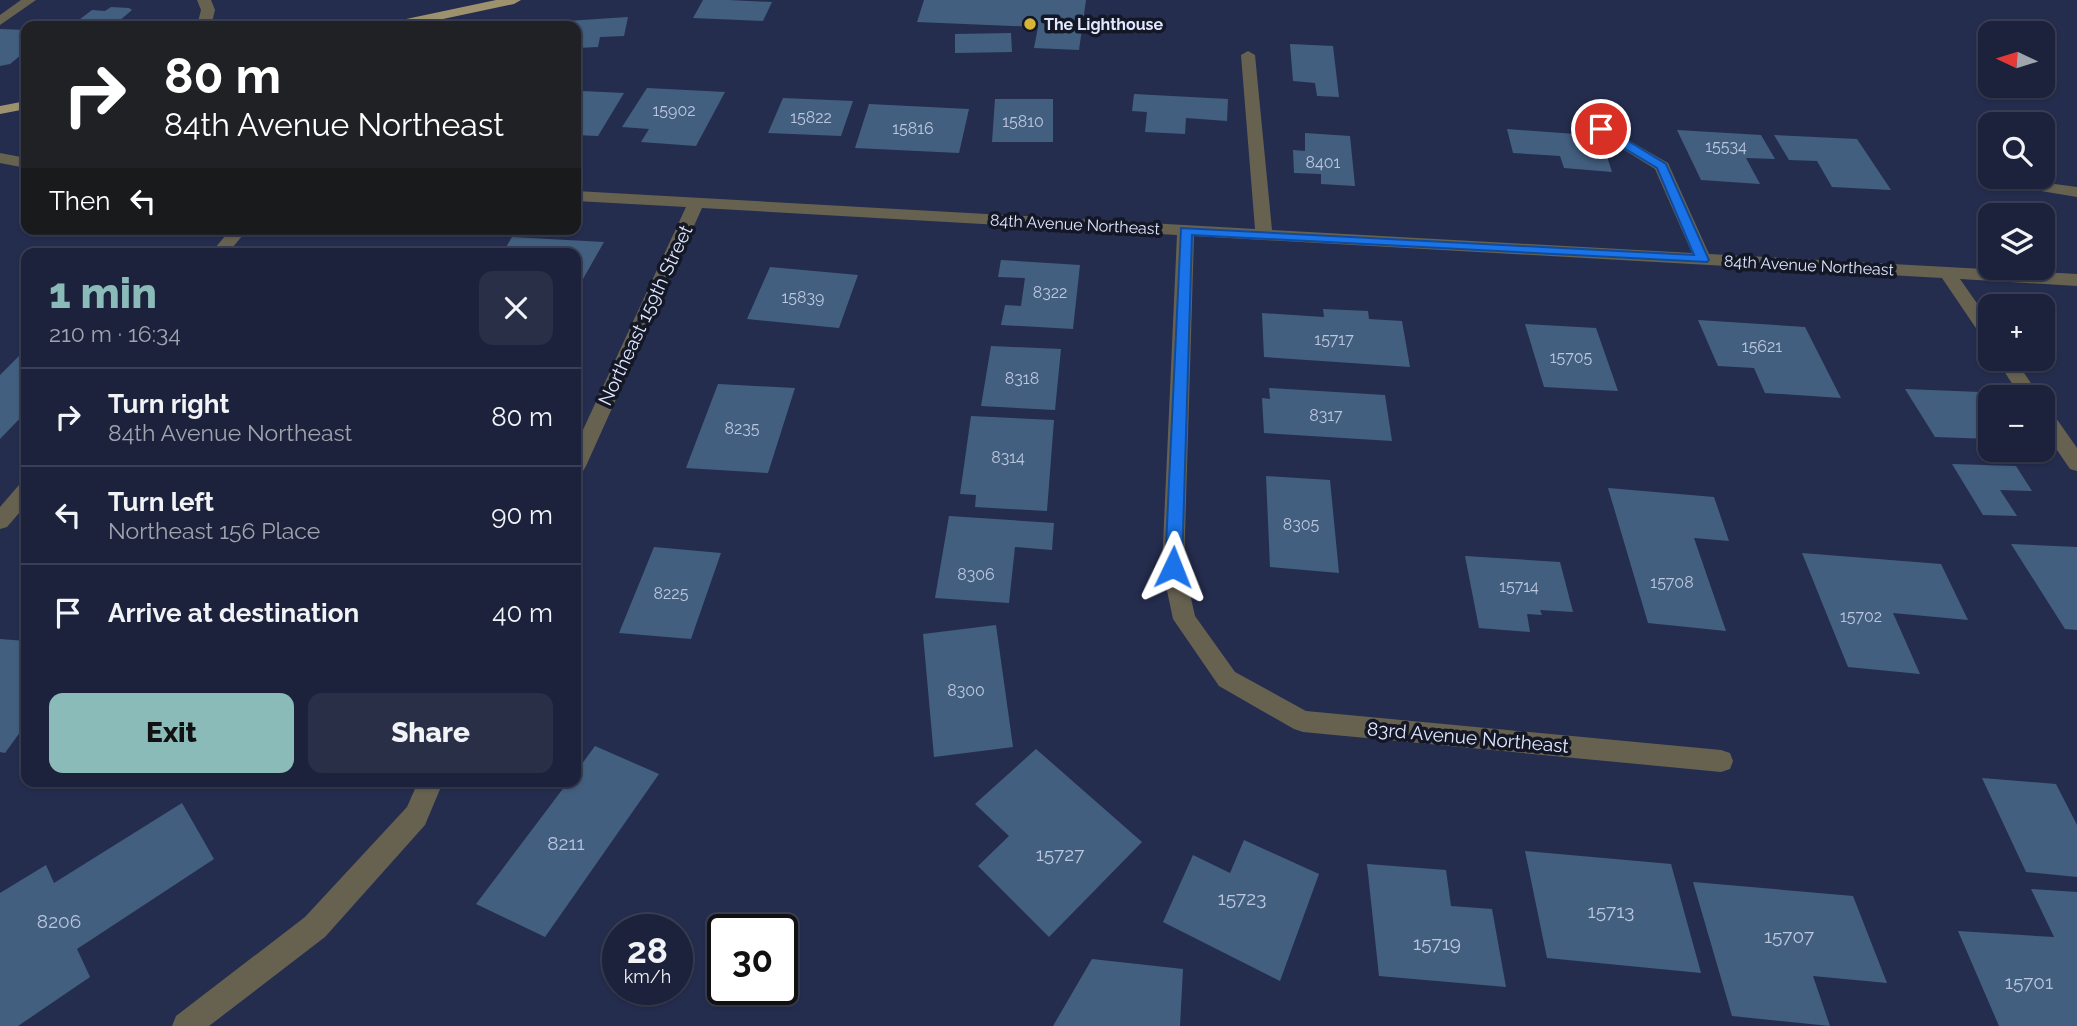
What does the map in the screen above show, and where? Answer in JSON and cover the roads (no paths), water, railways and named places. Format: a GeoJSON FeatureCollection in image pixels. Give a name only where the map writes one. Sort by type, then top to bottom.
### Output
{"type":"FeatureCollection","features":[{"type":"Feature","properties":{"kind":"main road"},"geometry":{"type":"LineString","coordinates":[[415,21],[514,0]]}},
{"type":"Feature","properties":{"kind":"main road"},"geometry":{"type":"LineString","coordinates":[[0,110],[21,106]]}},
{"type":"Feature","properties":{"kind":"street"},"geometry":{"type":"LineString","coordinates":[[0,21],[29,0]]}},
{"type":"Feature","properties":{"kind":"street"},"geometry":{"type":"LineString","coordinates":[[204,0],[208,10],[205,21]]}},
{"type":"Feature","properties":{"kind":"street"},"geometry":{"type":"LineString","coordinates":[[1248,55],[1265,235]]}},
{"type":"Feature","properties":{"kind":"street"},"geometry":{"type":"LineString","coordinates":[[1581,117],[1662,166],[1703,260]]}},
{"type":"Feature","properties":{"kind":"street"},"geometry":{"type":"LineString","coordinates":[[0,158],[21,162]]}},
{"type":"Feature","properties":{"kind":"street"},"geometry":{"type":"LineString","coordinates":[[2055,189],[2077,192]]}},
{"type":"Feature","properties":{"kind":"street","name":"84th Avenue Northeast"},"geometry":{"type":"LineString","coordinates":[[581,196],[2077,280]]}},
{"type":"Feature","properties":{"kind":"street","name":"Northeast 159th Street"},"geometry":{"type":"LineString","coordinates":[[581,455],[696,203]]}},
{"type":"Feature","properties":{"kind":"street","name":"83rd Avenue Northeast"},"geometry":{"type":"LineString","coordinates":[[1186,230],[1173,567],[1184,619],[1227,679],[1303,721],[1721,761]]}},
{"type":"Feature","properties":{"kind":"street"},"geometry":{"type":"LineString","coordinates":[[1947,273],[1978,318]]}},
{"type":"Feature","properties":{"kind":"street"},"geometry":{"type":"LineString","coordinates":[[2055,432],[2077,464]]}},
{"type":"Feature","properties":{"kind":"street"},"geometry":{"type":"LineString","coordinates":[[0,521],[21,497]]}},
{"type":"Feature","properties":{"kind":"street"},"geometry":{"type":"LineString","coordinates":[[186,1026],[315,928],[416,816],[429,787]]}},
{"type":"Feature","properties":{"kind":"place","name":"The Lighthouse"},"geometry":{"type":"Point","coordinates":[1030,24]}}]}
